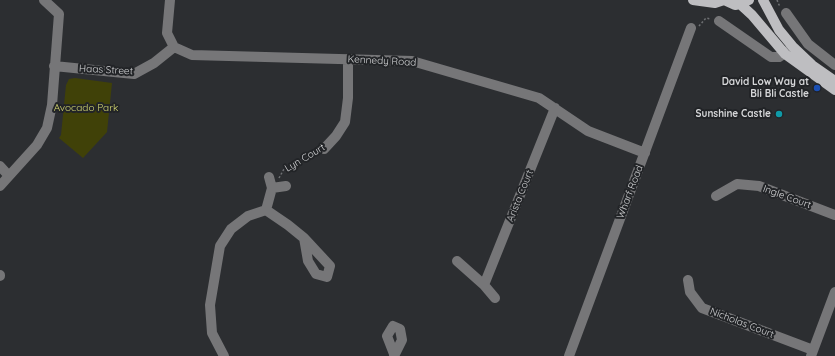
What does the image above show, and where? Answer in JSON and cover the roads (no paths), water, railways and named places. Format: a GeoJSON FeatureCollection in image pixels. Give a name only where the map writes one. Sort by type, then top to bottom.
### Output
{"type":"FeatureCollection","features":[{"type":"Feature","properties":{"kind":"main road"},"geometry":{"type":"LineString","coordinates":[[693,0],[715,3],[724,0],[729,3],[744,2],[752,15],[785,54],[835,90]]}},
{"type":"Feature","properties":{"kind":"main road"},"geometry":{"type":"LineString","coordinates":[[763,0],[779,30],[793,47],[812,65],[835,81]]}},
{"type":"Feature","properties":{"kind":"street"},"geometry":{"type":"LineString","coordinates":[[0,186],[37,145],[47,128],[52,105],[59,14],[44,0]]}},
{"type":"Feature","properties":{"kind":"street"},"geometry":{"type":"LineString","coordinates":[[170,0],[167,33],[174,47]]}},
{"type":"Feature","properties":{"kind":"street"},"geometry":{"type":"LineString","coordinates":[[786,13],[808,44],[835,65]]}},
{"type":"Feature","properties":{"kind":"street"},"geometry":{"type":"LineString","coordinates":[[719,21],[767,55],[776,58],[785,54],[793,47]]}},
{"type":"Feature","properties":{"kind":"street","name":"Wharf Road"},"geometry":{"type":"LineString","coordinates":[[569,356],[691,28]]}},
{"type":"Feature","properties":{"kind":"street","name":"Haas Street"},"geometry":{"type":"LineString","coordinates":[[54,66],[134,74],[154,64],[174,47]]}},
{"type":"Feature","properties":{"kind":"street","name":"Kennedy Road"},"geometry":{"type":"LineString","coordinates":[[174,47],[192,55],[412,61],[539,98],[588,131],[645,153]]}},
{"type":"Feature","properties":{"kind":"street","name":"Lyn Court"},"geometry":{"type":"LineString","coordinates":[[324,149],[336,136],[345,122],[348,98],[348,59]]}},
{"type":"Feature","properties":{"kind":"street","name":"Arista Court"},"geometry":{"type":"LineString","coordinates":[[484,285],[555,108]]}},
{"type":"Feature","properties":{"kind":"street"},"geometry":{"type":"LineString","coordinates":[[0,166],[9,176]]}},
{"type":"Feature","properties":{"kind":"street"},"geometry":{"type":"LineString","coordinates":[[266,210],[272,188],[269,177]]}},
{"type":"Feature","properties":{"kind":"street","name":"Ingle Court"},"geometry":{"type":"LineString","coordinates":[[716,196],[737,184],[759,186],[835,215]]}},
{"type":"Feature","properties":{"kind":"street"},"geometry":{"type":"LineString","coordinates":[[272,188],[286,186]]}},
{"type":"Feature","properties":{"kind":"street"},"geometry":{"type":"LineString","coordinates":[[266,210],[304,238]]}},
{"type":"Feature","properties":{"kind":"street"},"geometry":{"type":"LineString","coordinates":[[224,356],[212,333],[210,305],[220,246],[231,229],[248,216],[266,210]]}},
{"type":"Feature","properties":{"kind":"street"},"geometry":{"type":"LineString","coordinates":[[457,261],[484,285],[495,298]]}},
{"type":"Feature","properties":{"kind":"street","name":"Nicholas Court"},"geometry":{"type":"LineString","coordinates":[[688,280],[690,292],[702,308],[812,353]]}},
{"type":"Feature","properties":{"kind":"street"},"geometry":{"type":"LineString","coordinates":[[812,353],[835,292]]}},
{"type":"Feature","properties":{"kind":"place","name":"David Low Way at Bli Bli Castle"},"geometry":{"type":"Point","coordinates":[817,88]}},
{"type":"Feature","properties":{"kind":"place","name":"Sunshine Castle"},"geometry":{"type":"Point","coordinates":[779,114]}},
{"type":"Feature","properties":{"kind":"park label","name":"Avocado Park"},"geometry":{"type":"Point","coordinates":[86,108]}}]}
